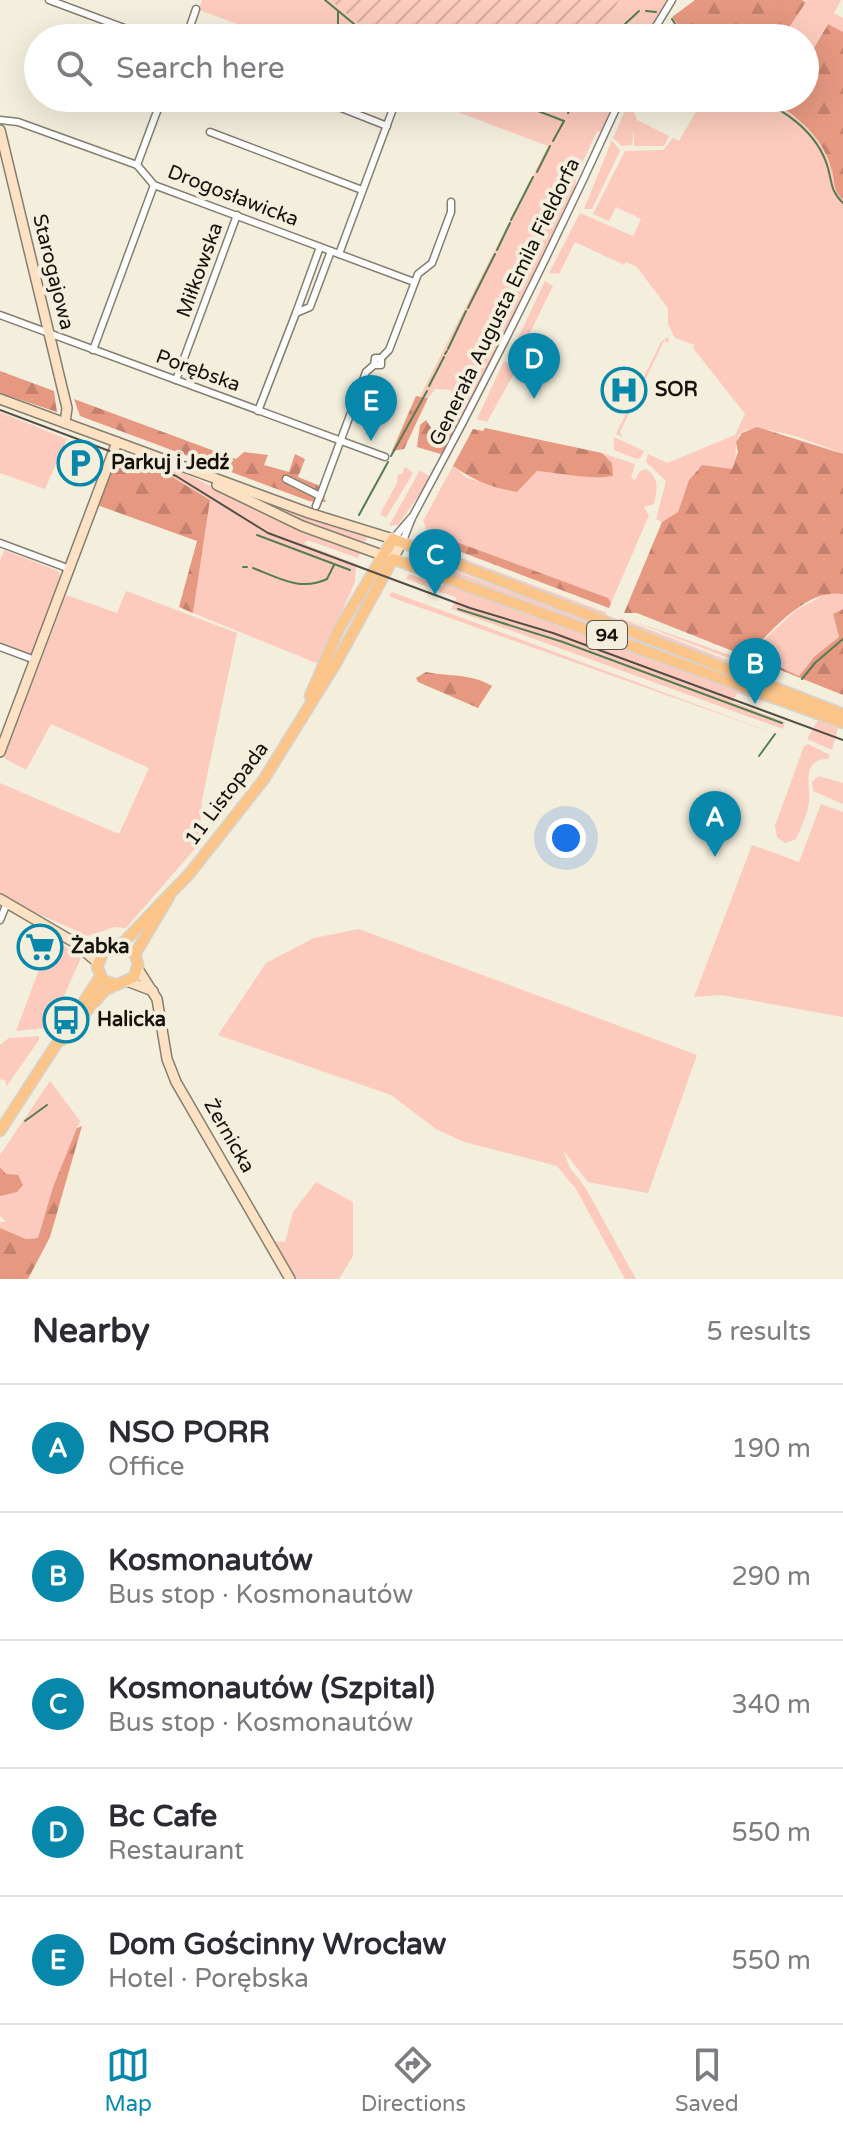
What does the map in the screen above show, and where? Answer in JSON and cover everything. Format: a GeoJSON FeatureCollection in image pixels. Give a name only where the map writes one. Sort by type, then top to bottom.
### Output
{"type":"FeatureCollection","features":[{"type":"Feature","properties":{"kind":"main road","name":"11 Listopada"},"geometry":{"type":"LineString","coordinates":[[306,709],[339,629],[382,555],[398,541]]}},
{"type":"Feature","properties":{"kind":"main road","name":"94"},"geometry":{"type":"LineString","coordinates":[[398,541],[571,611],[843,714]]}},
{"type":"Feature","properties":{"kind":"main road","name":"11 Listopada"},"geometry":{"type":"LineString","coordinates":[[121,945],[170,895],[264,779],[336,663],[393,559]]}},
{"type":"Feature","properties":{"kind":"main road","name":"94"},"geometry":{"type":"LineString","coordinates":[[393,559],[843,723]]}},
{"type":"Feature","properties":{"kind":"main road","name":"11 Listopada"},"geometry":{"type":"LineString","coordinates":[[135,954],[170,895]]}},
{"type":"Feature","properties":{"kind":"main road"},"geometry":{"type":"LineString","coordinates":[[0,1131],[62,1040],[100,977],[97,962],[104,950],[121,945],[135,954],[138,969],[129,982],[105,990],[62,1040]]}},
{"type":"Feature","properties":{"kind":"main road"},"geometry":{"type":"LineString","coordinates":[[100,977],[117,985]]}},
{"type":"Feature","properties":{"kind":"street"},"geometry":{"type":"LineString","coordinates":[[49,0],[113,24]]}},
{"type":"Feature","properties":{"kind":"street"},"geometry":{"type":"LineString","coordinates":[[657,24],[672,0]]}},
{"type":"Feature","properties":{"kind":"street"},"geometry":{"type":"LineString","coordinates":[[191,24],[196,9]]}},
{"type":"Feature","properties":{"kind":"street"},"geometry":{"type":"LineString","coordinates":[[137,165],[157,112]]}},
{"type":"Feature","properties":{"kind":"street"},"geometry":{"type":"LineString","coordinates":[[352,112],[387,126]]}},
{"type":"Feature","properties":{"kind":"street"},"geometry":{"type":"LineString","coordinates":[[296,313],[310,307],[362,190],[392,112]]}},
{"type":"Feature","properties":{"kind":"street","name":"Generała Augusta Emila Fieldorfa"},"geometry":{"type":"LineString","coordinates":[[398,541],[528,297],[614,112]]}},
{"type":"Feature","properties":{"kind":"street","name":"Drogosławicka"},"geometry":{"type":"LineString","coordinates":[[0,120],[18,122],[137,165],[154,185],[414,282]]}},
{"type":"Feature","properties":{"kind":"street","name":"Starogajowa"},"geometry":{"type":"LineString","coordinates":[[0,130],[67,409],[65,423]]}},
{"type":"Feature","properties":{"kind":"street"},"geometry":{"type":"LineString","coordinates":[[210,132],[362,190]]}},
{"type":"Feature","properties":{"kind":"street"},"geometry":{"type":"LineString","coordinates":[[93,350],[154,185]]}},
{"type":"Feature","properties":{"kind":"street"},"geometry":{"type":"LineString","coordinates":[[316,506],[366,372],[374,365],[381,365],[381,358],[389,350],[414,282],[418,274],[432,263],[451,202]]}},
{"type":"Feature","properties":{"kind":"street","name":"Miłkowska"},"geometry":{"type":"LineString","coordinates":[[176,380],[237,215]]}},
{"type":"Feature","properties":{"kind":"street"},"geometry":{"type":"LineString","coordinates":[[258,411],[320,247]]}},
{"type":"Feature","properties":{"kind":"street","name":"Porębska"},"geometry":{"type":"LineString","coordinates":[[0,315],[385,457]]}},
{"type":"Feature","properties":{"kind":"street"},"geometry":{"type":"LineString","coordinates":[[0,399],[309,513],[398,541]]}},
{"type":"Feature","properties":{"kind":"street"},"geometry":{"type":"LineString","coordinates":[[0,752],[117,442]]}},
{"type":"Feature","properties":{"kind":"street"},"geometry":{"type":"LineString","coordinates":[[190,470],[285,518],[393,559]]}},
{"type":"Feature","properties":{"kind":"street"},"geometry":{"type":"LineString","coordinates":[[286,479],[320,496]]}},
{"type":"Feature","properties":{"kind":"street","name":"11 Listopada"},"geometry":{"type":"LineString","coordinates":[[393,559],[398,541]]}},
{"type":"Feature","properties":{"kind":"street"},"geometry":{"type":"LineString","coordinates":[[0,543],[70,569]]}},
{"type":"Feature","properties":{"kind":"street"},"geometry":{"type":"LineString","coordinates":[[0,647],[35,660]]}},
{"type":"Feature","properties":{"kind":"street"},"geometry":{"type":"LineString","coordinates":[[0,920],[3,901],[72,941],[97,962]]}},
{"type":"Feature","properties":{"kind":"street"},"geometry":{"type":"LineString","coordinates":[[72,941],[104,950]]}},
{"type":"Feature","properties":{"kind":"street"},"geometry":{"type":"LineString","coordinates":[[138,969],[153,991]]}},
{"type":"Feature","properties":{"kind":"street"},"geometry":{"type":"LineString","coordinates":[[129,982],[153,991]]}},
{"type":"Feature","properties":{"kind":"street","name":"Żernicka"},"geometry":{"type":"LineString","coordinates":[[153,991],[159,1002],[167,1059],[176,1082],[290,1279]]}},
{"type":"Feature","properties":{"kind":"shaded area"},"geometry":{"type":"Polygon","coordinates":[[[202,0],[330,0],[359,24],[238,24],[199,10],[202,0]]]}},
{"type":"Feature","properties":{"kind":"shaded area"},"geometry":{"type":"Polygon","coordinates":[[[330,0],[619,0],[606,24],[359,24],[330,0]]]}},
{"type":"Feature","properties":{"kind":"shaded area"},"geometry":{"type":"Polygon","coordinates":[[[619,0],[667,0],[653,24],[606,24],[619,0]]]}},
{"type":"Feature","properties":{"kind":"shaded area"},"geometry":{"type":"Polygon","coordinates":[[[807,0],[841,0],[834,13],[843,18],[843,32],[827,24],[819,38],[819,24],[791,24],[807,0]]]}},
{"type":"Feature","properties":{"kind":"shaded area"},"geometry":{"type":"Polygon","coordinates":[[[458,112],[610,112],[601,132],[597,131],[576,176],[575,192],[459,427],[439,426],[452,399],[451,390],[435,389],[428,398],[420,396],[548,146],[458,112]]]}},
{"type":"Feature","properties":{"kind":"shaded area"},"geometry":{"type":"Polygon","coordinates":[[[625,112],[634,112],[637,120],[669,136],[664,146],[634,146],[634,128],[632,145],[622,146],[613,138],[625,112]]]}},
{"type":"Feature","properties":{"kind":"shaded area"},"geometry":{"type":"Polygon","coordinates":[[[696,112],[787,112],[812,134],[824,151],[836,190],[843,200],[843,454],[775,431],[761,429],[741,433],[732,469],[698,468],[689,480],[678,512],[662,522],[656,519],[666,481],[646,462],[648,454],[667,463],[735,435],[745,414],[693,348],[695,345],[675,338],[668,324],[668,308],[636,266],[626,262],[624,265],[575,242],[559,274],[549,273],[580,213],[633,236],[641,219],[616,207],[609,221],[593,214],[625,151],[663,150],[673,138],[679,141],[696,112]]]}},
{"type":"Feature","properties":{"kind":"shaded area"},"geometry":{"type":"Polygon","coordinates":[[[612,140],[620,151],[592,209],[584,209],[612,140]]]}},
{"type":"Feature","properties":{"kind":"shaded area"},"geometry":{"type":"Polygon","coordinates":[[[545,281],[553,286],[518,357],[511,353],[545,281]]]}},
{"type":"Feature","properties":{"kind":"shaded area"},"geometry":{"type":"Polygon","coordinates":[[[668,337],[669,343],[664,341],[620,432],[622,437],[616,434],[661,342],[668,337]]]}},
{"type":"Feature","properties":{"kind":"shaded area"},"geometry":{"type":"Polygon","coordinates":[[[504,361],[517,368],[487,422],[477,419],[504,361]]]}},
{"type":"Feature","properties":{"kind":"shaded area"},"geometry":{"type":"Polygon","coordinates":[[[0,412],[67,439],[45,489],[0,473],[0,412]]]}},
{"type":"Feature","properties":{"kind":"shaded area"},"geometry":{"type":"Polygon","coordinates":[[[614,437],[644,451],[641,457],[637,459],[614,450],[614,437]]]}},
{"type":"Feature","properties":{"kind":"shaded area"},"geometry":{"type":"Polygon","coordinates":[[[602,453],[635,464],[631,478],[635,480],[640,471],[646,469],[654,476],[656,484],[654,504],[644,507],[649,515],[609,608],[431,540],[423,521],[453,466],[467,478],[517,492],[537,471],[610,477],[612,463],[602,453]]]}},
{"type":"Feature","properties":{"kind":"shaded area"},"geometry":{"type":"Polygon","coordinates":[[[165,464],[323,540],[360,553],[358,558],[307,540],[304,544],[356,564],[355,582],[319,664],[193,613],[210,500],[162,473],[165,464]]]}},
{"type":"Feature","properties":{"kind":"shaded area"},"geometry":{"type":"Polygon","coordinates":[[[405,467],[413,473],[386,518],[380,514],[397,483],[398,474],[402,474],[405,467]]]}},
{"type":"Feature","properties":{"kind":"shaded area"},"geometry":{"type":"Polygon","coordinates":[[[420,470],[431,478],[398,525],[389,526],[420,470]]]}},
{"type":"Feature","properties":{"kind":"shaded area"},"geometry":{"type":"Polygon","coordinates":[[[231,488],[368,534],[365,542],[300,521],[231,488]]]}},
{"type":"Feature","properties":{"kind":"shaded area"},"geometry":{"type":"Polygon","coordinates":[[[425,544],[607,613],[605,617],[592,615],[425,544]]]}},
{"type":"Feature","properties":{"kind":"shaded area"},"geometry":{"type":"Polygon","coordinates":[[[4,550],[58,571],[60,576],[32,653],[28,655],[0,644],[0,561],[4,550]]]}},
{"type":"Feature","properties":{"kind":"shaded area"},"geometry":{"type":"Polygon","coordinates":[[[416,557],[598,624],[600,627],[413,563],[416,557]]]}},
{"type":"Feature","properties":{"kind":"shaded area"},"geometry":{"type":"Polygon","coordinates":[[[409,574],[439,585],[453,585],[727,683],[787,709],[737,693],[733,702],[785,722],[783,729],[451,609],[457,598],[406,579],[409,574]]]}},
{"type":"Feature","properties":{"kind":"shaded area"},"geometry":{"type":"Polygon","coordinates":[[[126,591],[237,633],[202,800],[199,844],[126,928],[115,927],[87,936],[0,895],[0,783],[119,834],[149,768],[51,724],[26,770],[4,758],[66,595],[117,613],[126,591]]]}},
{"type":"Feature","properties":{"kind":"shaded area"},"geometry":{"type":"Polygon","coordinates":[[[392,592],[790,739],[396,599],[389,596],[392,592]]]}},
{"type":"Feature","properties":{"kind":"shaded area"},"geometry":{"type":"Polygon","coordinates":[[[830,592],[843,594],[843,609],[833,614],[839,637],[815,656],[799,676],[750,653],[796,610],[830,592]]]}},
{"type":"Feature","properties":{"kind":"shaded area"},"geometry":{"type":"Polygon","coordinates":[[[620,618],[758,672],[757,676],[619,623],[620,618]]]}},
{"type":"Feature","properties":{"kind":"shaded area"},"geometry":{"type":"Polygon","coordinates":[[[630,620],[736,657],[759,670],[630,620]]]}},
{"type":"Feature","properties":{"kind":"shaded area"},"geometry":{"type":"Polygon","coordinates":[[[611,629],[794,697],[793,701],[609,633],[611,629]]]}},
{"type":"Feature","properties":{"kind":"shaded area"},"geometry":{"type":"Polygon","coordinates":[[[818,720],[838,728],[832,750],[807,739],[818,720]]]}},
{"type":"Feature","properties":{"kind":"shaded area"},"geometry":{"type":"Polygon","coordinates":[[[808,744],[830,755],[810,769],[809,803],[805,817],[796,839],[785,843],[777,837],[775,826],[804,746],[808,744]]]}},
{"type":"Feature","properties":{"kind":"shaded area"},"geometry":{"type":"Polygon","coordinates":[[[819,776],[843,783],[843,804],[813,791],[812,782],[819,776]]]}},
{"type":"Feature","properties":{"kind":"shaded area"},"geometry":{"type":"Polygon","coordinates":[[[821,804],[843,812],[843,1017],[721,995],[694,997],[752,845],[799,862],[821,804]]]}},
{"type":"Feature","properties":{"kind":"shaded area"},"geometry":{"type":"Polygon","coordinates":[[[359,929],[697,1055],[648,1193],[588,1182],[563,1150],[570,1168],[585,1187],[636,1279],[625,1279],[576,1189],[557,1166],[464,1142],[436,1129],[391,1095],[218,1035],[266,963],[314,938],[359,929]]]}},
{"type":"Feature","properties":{"kind":"shaded area"},"geometry":{"type":"Polygon","coordinates":[[[56,940],[81,958],[59,1007],[45,1028],[16,1031],[50,941],[56,940]]]}},
{"type":"Feature","properties":{"kind":"shaded area"},"geometry":{"type":"Polygon","coordinates":[[[39,1036],[6,1087],[6,1081],[0,1079],[0,1045],[9,1038],[39,1036]]]}},
{"type":"Feature","properties":{"kind":"shaded area"},"geometry":{"type":"Polygon","coordinates":[[[50,1081],[80,1121],[53,1187],[38,1238],[26,1239],[0,1228],[0,1222],[6,1222],[0,1215],[0,1196],[4,1193],[6,1174],[0,1167],[0,1155],[50,1081]]]}},
{"type":"Feature","properties":{"kind":"shaded area"},"geometry":{"type":"Polygon","coordinates":[[[316,1182],[353,1202],[353,1256],[339,1279],[294,1279],[272,1241],[285,1242],[293,1212],[316,1182]]]}},
{"type":"Feature","properties":{"kind":"green space"},"geometry":{"type":"Polygon","coordinates":[[[695,0],[806,2],[791,24],[677,24],[672,17],[695,0]]]}},
{"type":"Feature","properties":{"kind":"green space"},"geometry":{"type":"Polygon","coordinates":[[[828,24],[843,32],[843,200],[836,190],[829,160],[819,142],[788,112],[819,112],[819,39],[828,24]]]}},
{"type":"Feature","properties":{"kind":"green space"},"geometry":{"type":"Polygon","coordinates":[[[0,371],[54,391],[57,412],[0,393],[0,371]]]}},
{"type":"Feature","properties":{"kind":"green space"},"geometry":{"type":"Polygon","coordinates":[[[416,396],[428,398],[404,449],[392,451],[416,396]]]}},
{"type":"Feature","properties":{"kind":"green space"},"geometry":{"type":"Polygon","coordinates":[[[74,399],[236,459],[244,452],[268,455],[264,465],[289,472],[295,454],[305,459],[298,477],[318,485],[326,502],[309,501],[80,416],[74,399]]]}},
{"type":"Feature","properties":{"kind":"green space"},"geometry":{"type":"Polygon","coordinates":[[[426,420],[432,429],[449,425],[459,427],[444,455],[417,447],[420,425],[426,420]]]}},
{"type":"Feature","properties":{"kind":"green space"},"geometry":{"type":"Polygon","coordinates":[[[757,427],[843,454],[843,594],[817,597],[804,604],[780,622],[750,653],[799,676],[815,656],[839,637],[833,614],[843,609],[843,695],[637,613],[624,613],[662,522],[678,512],[689,480],[702,465],[732,469],[738,452],[736,442],[742,433],[757,427]]]}},
{"type":"Feature","properties":{"kind":"green space"},"geometry":{"type":"Polygon","coordinates":[[[485,428],[602,453],[612,463],[613,476],[585,477],[537,471],[517,492],[483,483],[453,466],[473,429],[483,431],[485,428]]]}},
{"type":"Feature","properties":{"kind":"green space"},"geometry":{"type":"Polygon","coordinates":[[[116,456],[172,477],[210,500],[193,613],[179,607],[197,541],[97,505],[116,456]]]}},
{"type":"Feature","properties":{"kind":"green space"},"geometry":{"type":"Polygon","coordinates":[[[440,536],[608,598],[611,603],[609,608],[435,542],[435,537],[440,536]]]}},
{"type":"Feature","properties":{"kind":"green space"},"geometry":{"type":"Polygon","coordinates":[[[426,672],[468,677],[492,686],[478,708],[418,682],[416,678],[426,672]]]}},
{"type":"Feature","properties":{"kind":"green space"},"geometry":{"type":"Polygon","coordinates":[[[82,1126],[50,1237],[28,1279],[0,1279],[0,1228],[26,1239],[38,1238],[53,1187],[77,1128],[82,1126]]]}},
{"type":"Feature","properties":{"kind":"green space"},"geometry":{"type":"Polygon","coordinates":[[[0,1167],[6,1174],[18,1175],[23,1185],[17,1192],[0,1196],[0,1167]]]}},
{"type":"Feature","properties":{"kind":"waterway"},"geometry":{"type":"LineString","coordinates":[[325,0],[354,24]]}},
{"type":"Feature","properties":{"kind":"waterway"},"geometry":{"type":"LineString","coordinates":[[338,11],[338,24]]}},
{"type":"Feature","properties":{"kind":"waterway"},"geometry":{"type":"LineString","coordinates":[[625,24],[639,11]]}},
{"type":"Feature","properties":{"kind":"waterway"},"geometry":{"type":"LineString","coordinates":[[646,11],[656,12]]}},
{"type":"Feature","properties":{"kind":"waterway"},"geometry":{"type":"LineString","coordinates":[[672,19],[675,24]]}},
{"type":"Feature","properties":{"kind":"waterway"},"geometry":{"type":"LineString","coordinates":[[541,112],[564,121]]}},
{"type":"Feature","properties":{"kind":"waterway"},"geometry":{"type":"LineString","coordinates":[[783,112],[798,123],[816,143],[828,168],[834,191],[843,203]]}},
{"type":"Feature","properties":{"kind":"waterway"},"geometry":{"type":"LineString","coordinates":[[553,141],[564,121]]}},
{"type":"Feature","properties":{"kind":"waterway"},"geometry":{"type":"LineString","coordinates":[[537,172],[550,146]]}},
{"type":"Feature","properties":{"kind":"waterway"},"geometry":{"type":"LineString","coordinates":[[511,220],[533,177]]}},
{"type":"Feature","properties":{"kind":"waterway"},"geometry":{"type":"LineString","coordinates":[[497,250],[510,223]]}},
{"type":"Feature","properties":{"kind":"waterway"},"geometry":{"type":"LineString","coordinates":[[468,308],[495,254]]}},
{"type":"Feature","properties":{"kind":"waterway"},"geometry":{"type":"LineString","coordinates":[[448,349],[466,311]]}},
{"type":"Feature","properties":{"kind":"waterway"},"geometry":{"type":"LineString","coordinates":[[429,386],[444,357]]}},
{"type":"Feature","properties":{"kind":"waterway"},"geometry":{"type":"LineString","coordinates":[[391,456],[427,391]]}},
{"type":"Feature","properties":{"kind":"waterway"},"geometry":{"type":"LineString","coordinates":[[359,515],[388,462]]}},
{"type":"Feature","properties":{"kind":"waterway"},"geometry":{"type":"LineString","coordinates":[[257,535],[350,570]]}},
{"type":"Feature","properties":{"kind":"waterway"},"geometry":{"type":"LineString","coordinates":[[253,568],[289,582],[307,584],[327,579],[334,565]]}},
{"type":"Feature","properties":{"kind":"waterway"},"geometry":{"type":"LineString","coordinates":[[458,609],[563,642],[782,723]]}},
{"type":"Feature","properties":{"kind":"waterway"},"geometry":{"type":"LineString","coordinates":[[802,679],[843,639]]}},
{"type":"Feature","properties":{"kind":"waterway"},"geometry":{"type":"LineString","coordinates":[[759,756],[775,734]]}},
{"type":"Feature","properties":{"kind":"waterway"},"geometry":{"type":"LineString","coordinates":[[25,1121],[47,1105]]}},
{"type":"Feature","properties":{"kind":"tram line"},"geometry":{"type":"LineString","coordinates":[[0,410],[176,476],[268,533],[470,608],[553,633],[843,740]]}},
{"type":"Feature","properties":{"kind":"place","name":"SOR"},"geometry":{"type":"Point","coordinates":[624,390]}},
{"type":"Feature","properties":{"kind":"place","name":"Bc Cafe"},"geometry":{"type":"Point","coordinates":[534,399]}},
{"type":"Feature","properties":{"kind":"place","name":"Dom Gościnny Wrocław"},"geometry":{"type":"Point","coordinates":[371,441]}},
{"type":"Feature","properties":{"kind":"place","name":"Parkuj i Jedź"},"geometry":{"type":"Point","coordinates":[80,463]}},
{"type":"Feature","properties":{"kind":"place","name":"Kosmonautów (Szpital)"},"geometry":{"type":"Point","coordinates":[435,595]}},
{"type":"Feature","properties":{"kind":"place","name":"Kosmonautów"},"geometry":{"type":"Point","coordinates":[755,704]}},
{"type":"Feature","properties":{"kind":"place","name":"NSO PORR"},"geometry":{"type":"Point","coordinates":[715,857]}},
{"type":"Feature","properties":{"kind":"place","name":"Żabka"},"geometry":{"type":"Point","coordinates":[40,947]}},
{"type":"Feature","properties":{"kind":"place","name":"Halicka"},"geometry":{"type":"Point","coordinates":[66,1020]}}]}
